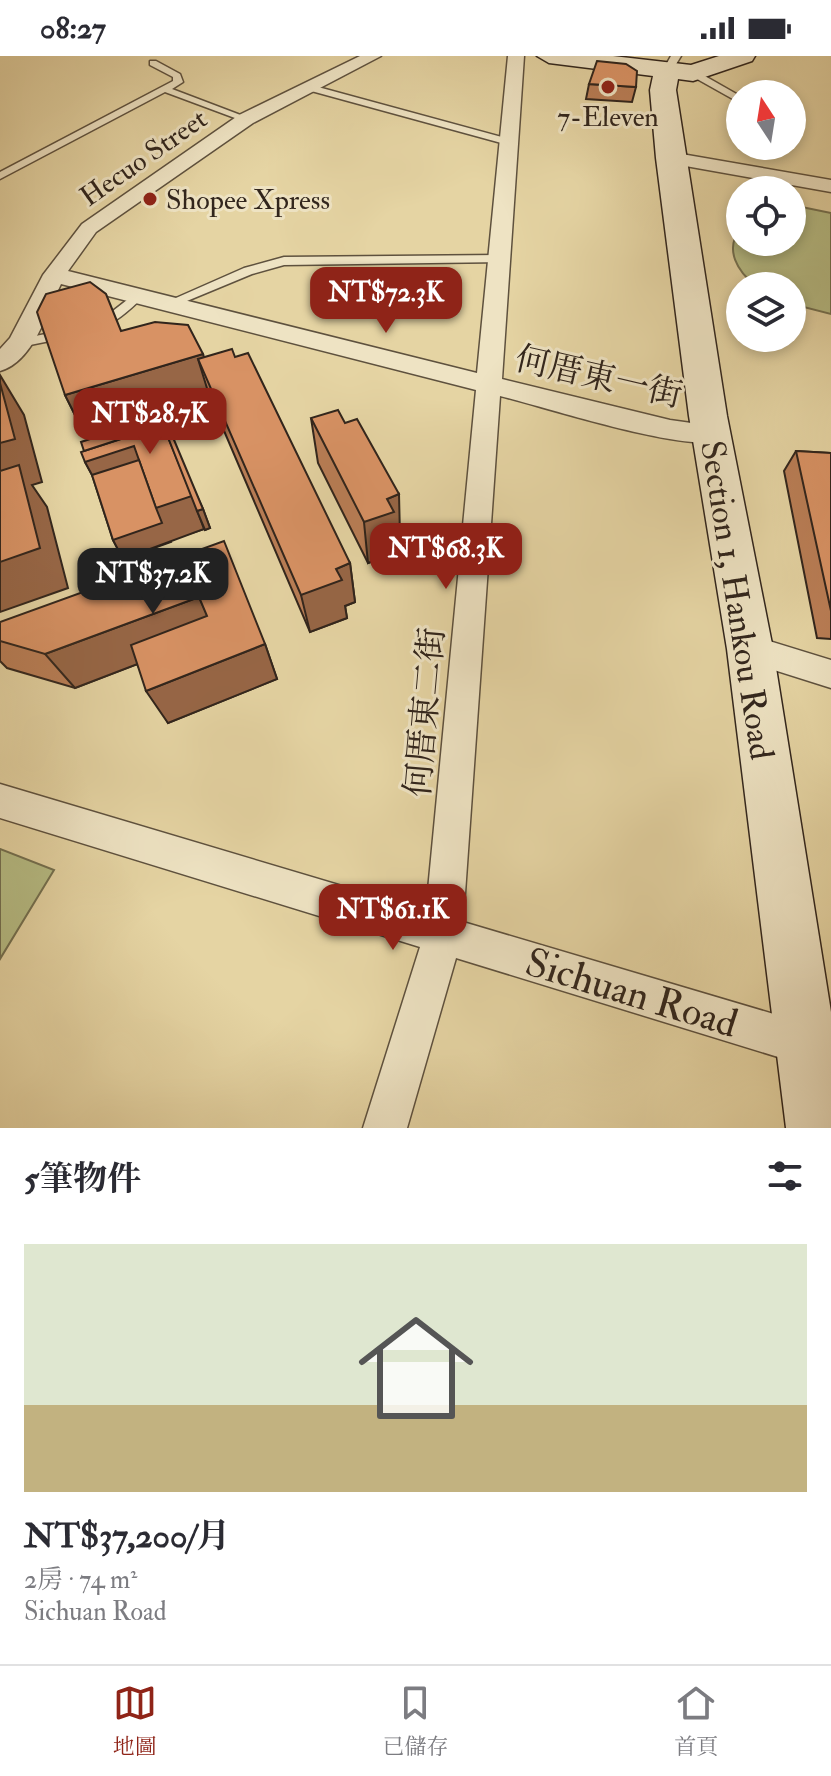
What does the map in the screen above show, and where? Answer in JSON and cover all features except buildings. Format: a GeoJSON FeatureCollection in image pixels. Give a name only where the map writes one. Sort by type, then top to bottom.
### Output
{"type":"FeatureCollection","features":[{"type":"Feature","properties":{"kind":"street","name":"Hecuo Street"},"geometry":{"type":"LineString","coordinates":[[0,363],[20,343],[54,275],[89,228],[246,119],[373,56]]}},
{"type":"Feature","properties":{"kind":"street","name":"何厝東二街"},"geometry":{"type":"LineString","coordinates":[[385,1128],[443,935],[516,56]]}},
{"type":"Feature","properties":{"kind":"street"},"geometry":{"type":"LineString","coordinates":[[549,56],[678,67],[743,56]]}},
{"type":"Feature","properties":{"kind":"street","name":"Section 1, Hankou Road"},"geometry":{"type":"LineString","coordinates":[[678,67],[663,90],[670,158],[711,434],[750,649],[818,1128]]}},
{"type":"Feature","properties":{"kind":"street"},"geometry":{"type":"LineString","coordinates":[[670,158],[831,186]]}},
{"type":"Feature","properties":{"kind":"street","name":"何厝東一街"},"geometry":{"type":"LineString","coordinates":[[54,275],[670,430],[711,434]]}},
{"type":"Feature","properties":{"kind":"street"},"geometry":{"type":"LineString","coordinates":[[750,649],[831,674]]}},
{"type":"Feature","properties":{"kind":"street","name":"Sichuan Road"},"geometry":{"type":"LineString","coordinates":[[0,801],[804,1044]]}},
{"type":"Feature","properties":{"kind":"lane"},"geometry":{"type":"LineString","coordinates":[[0,176],[178,82],[177,76],[153,63]]}},
{"type":"Feature","properties":{"kind":"lane"},"geometry":{"type":"LineString","coordinates":[[678,67],[726,93]]}},
{"type":"Feature","properties":{"kind":"lane"},"geometry":{"type":"LineString","coordinates":[[307,87],[509,142]]}},
{"type":"Feature","properties":{"kind":"lane"},"geometry":{"type":"LineString","coordinates":[[164,89],[246,119]]}},
{"type":"Feature","properties":{"kind":"lane"},"geometry":{"type":"LineString","coordinates":[[166,305],[284,261],[500,259]]}},
{"type":"Feature","properties":{"kind":"lane"},"geometry":{"type":"LineString","coordinates":[[20,343],[66,334],[113,317],[136,297]]}},
{"type":"Feature","properties":{"kind":"green space"},"geometry":{"type":"Polygon","coordinates":[[[806,208],[831,213],[831,314],[806,308],[806,272],[743,272],[734,256],[806,256],[806,208]]]}},
{"type":"Feature","properties":{"kind":"green space"},"geometry":{"type":"Polygon","coordinates":[[[0,849],[54,870],[0,959],[0,849]]]}},
{"type":"Feature","properties":{"kind":"place","name":"7-Eleven"},"geometry":{"type":"Point","coordinates":[608,87]}},
{"type":"Feature","properties":{"kind":"place","name":"Shopee Xpress"},"geometry":{"type":"Point","coordinates":[150,199]}}]}
